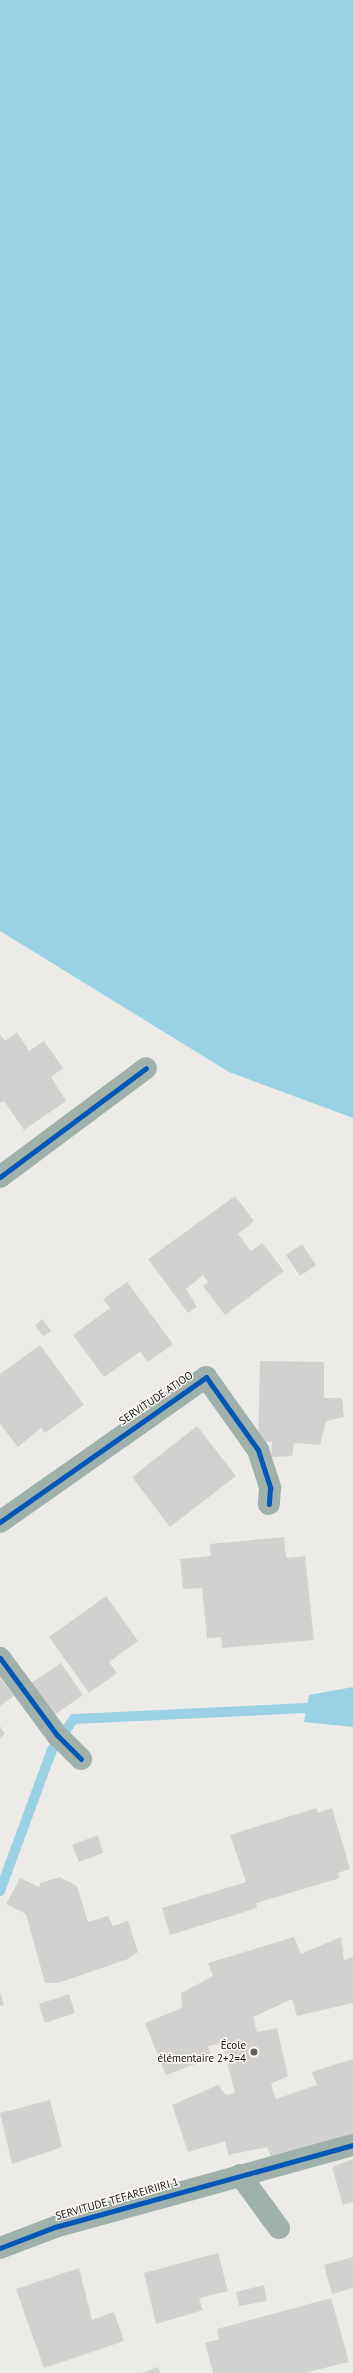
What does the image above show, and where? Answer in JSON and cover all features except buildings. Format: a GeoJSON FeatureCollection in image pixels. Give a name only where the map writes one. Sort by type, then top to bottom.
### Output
{"type":"FeatureCollection","features":[{"type":"Feature","properties":{"kind":"street"},"geometry":{"type":"LineString","coordinates":[[0,1177],[146,1068]]}},
{"type":"Feature","properties":{"kind":"street","name":"SERVITUDE ATIOO"},"geometry":{"type":"LineString","coordinates":[[0,1522],[206,1377],[258,1450],[270,1488],[269,1504]]}},
{"type":"Feature","properties":{"kind":"street"},"geometry":{"type":"LineString","coordinates":[[0,1658],[57,1735],[81,1759]]}},
{"type":"Feature","properties":{"kind":"street","name":"SERVITUDE TEFAREIRIIRI 1"},"geometry":{"type":"LineString","coordinates":[[0,2248],[55,2227],[353,2145]]}},
{"type":"Feature","properties":{"kind":"street"},"geometry":{"type":"LineString","coordinates":[[240,2175],[279,2228]]}},
{"type":"Feature","properties":{"kind":"water"},"geometry":{"type":"Polygon","coordinates":[[[0,0],[353,0],[353,1118],[229,1072],[0,931],[0,0]]]}},
{"type":"Feature","properties":{"kind":"water"},"geometry":{"type":"Polygon","coordinates":[[[353,1687],[353,1727],[304,1722],[309,1695],[353,1687]]]}},
{"type":"Feature","properties":{"kind":"waterway"},"geometry":{"type":"LineString","coordinates":[[0,1891],[52,1750],[74,1719],[306,1708]]}},
{"type":"Feature","properties":{"kind":"cycle path"},"geometry":{"type":"LineString","coordinates":[[0,1177],[146,1068]]}},
{"type":"Feature","properties":{"kind":"cycle path"},"geometry":{"type":"LineString","coordinates":[[0,1522],[206,1377],[258,1450],[270,1488],[269,1504]]}},
{"type":"Feature","properties":{"kind":"cycle path"},"geometry":{"type":"LineString","coordinates":[[0,1658],[57,1735],[81,1759]]}},
{"type":"Feature","properties":{"kind":"cycle path"},"geometry":{"type":"LineString","coordinates":[[0,2248],[55,2227],[353,2145]]}},
{"type":"Feature","properties":{"kind":"place","name":"École élémentaire 2+2=4"},"geometry":{"type":"Point","coordinates":[254,2052]}}]}
